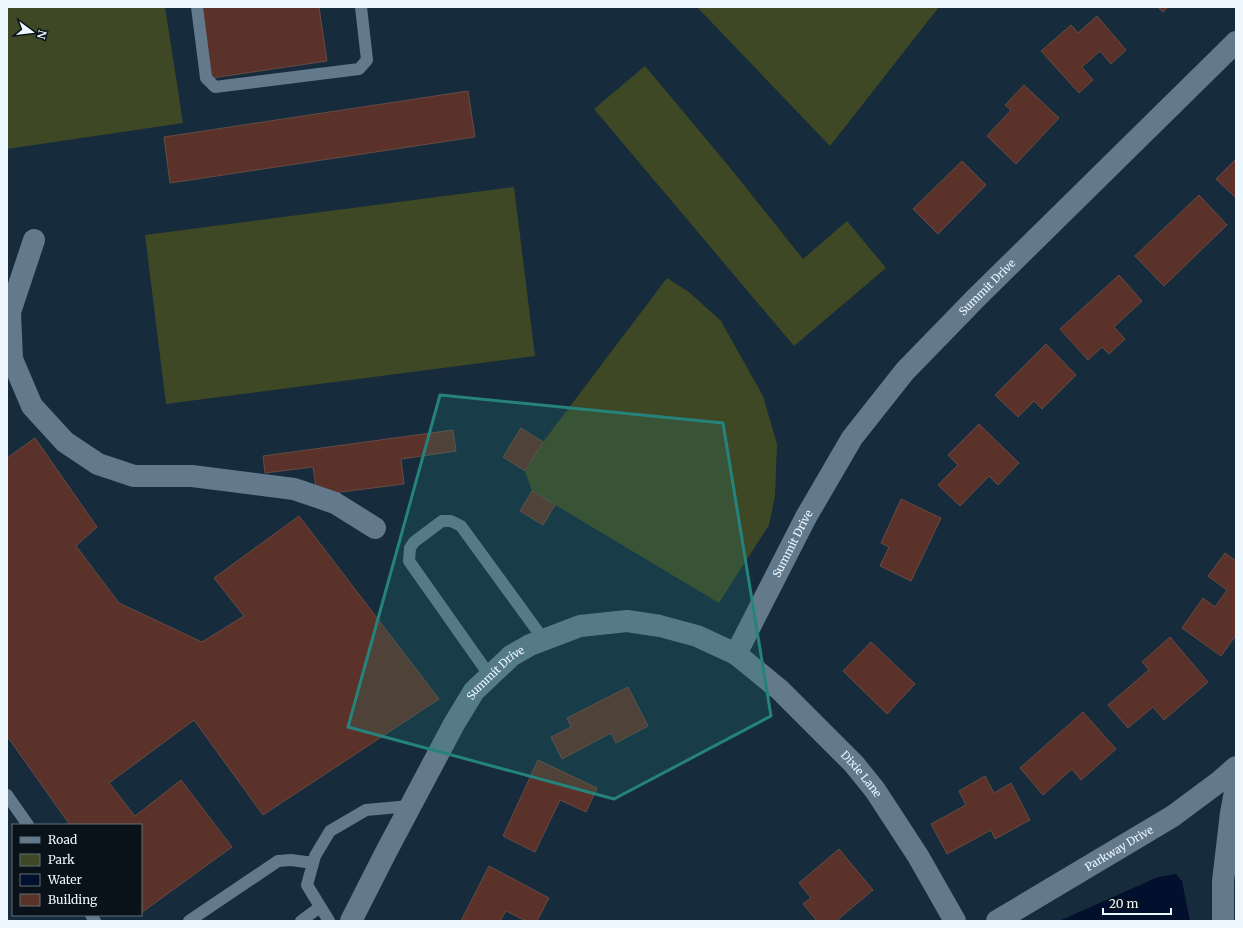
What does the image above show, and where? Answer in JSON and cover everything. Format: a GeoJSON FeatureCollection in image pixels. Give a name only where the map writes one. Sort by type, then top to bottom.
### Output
{"type":"FeatureCollection","features":[{"type":"Feature","properties":{"kind":"street","name":"Summit Drive"},"geometry":{"type":"LineString","coordinates":[[351,921],[454,724],[474,691],[511,656],[530,645],[580,626],[627,621],[660,626],[698,636],[736,654],[806,517],[852,438],[905,371],[976,298],[1236,42]]}},
{"type":"Feature","properties":{"kind":"street"},"geometry":{"type":"LineString","coordinates":[[34,240],[10,312],[12,359],[32,406],[65,442],[98,464],[134,476],[192,476],[294,489],[335,503],[375,528]]}},
{"type":"Feature","properties":{"kind":"street","name":"Dixie Lane"},"geometry":{"type":"LineString","coordinates":[[736,654],[780,690],[854,764],[875,790],[918,856],[955,921]]}},
{"type":"Feature","properties":{"kind":"street","name":"Parkway Drive"},"geometry":{"type":"LineString","coordinates":[[997,921],[1173,816],[1220,781],[1236,766]]}},
{"type":"Feature","properties":{"kind":"street"},"geometry":{"type":"LineString","coordinates":[[1223,921],[1223,880],[1231,813],[1236,786]]}},
{"type":"Feature","properties":{"kind":"lane"},"geometry":{"type":"LineString","coordinates":[[198,7],[206,78],[215,86],[360,69],[367,60],[361,7]]}},
{"type":"Feature","properties":{"kind":"lane"},"geometry":{"type":"LineString","coordinates":[[490,676],[409,561],[410,548],[414,542],[442,521],[450,521],[461,526],[544,640]]}},
{"type":"Feature","properties":{"kind":"lane"},"geometry":{"type":"LineString","coordinates":[[7,795],[27,824]]}},
{"type":"Feature","properties":{"kind":"lane"},"geometry":{"type":"LineString","coordinates":[[329,921],[307,885],[315,856],[330,831],[366,810],[410,806]]}},
{"type":"Feature","properties":{"kind":"lane"},"geometry":{"type":"LineString","coordinates":[[190,921],[278,861],[291,860],[313,863]]}},
{"type":"Feature","properties":{"kind":"lane"},"geometry":{"type":"LineString","coordinates":[[301,921],[320,907]]}},
{"type":"Feature","properties":{"kind":"highlighted area"},"geometry":{"type":"Polygon","coordinates":[[[440,395],[723,423],[771,716],[614,799],[348,727],[440,395]]]}},
{"type":"Feature","properties":{"kind":"green space"},"geometry":{"type":"Polygon","coordinates":[[[7,7],[165,7],[183,123],[7,149],[7,7]]]}},
{"type":"Feature","properties":{"kind":"green space"},"geometry":{"type":"Polygon","coordinates":[[[697,7],[939,7],[830,146],[697,7]]]}},
{"type":"Feature","properties":{"kind":"green space"},"geometry":{"type":"Polygon","coordinates":[[[645,66],[727,164],[803,259],[847,221],[886,268],[794,346],[594,109],[645,66]]]}},
{"type":"Feature","properties":{"kind":"green space"},"geometry":{"type":"Polygon","coordinates":[[[514,187],[535,356],[166,404],[145,235],[514,187]]]}},
{"type":"Feature","properties":{"kind":"green space"},"geometry":{"type":"Polygon","coordinates":[[[667,278],[689,292],[721,321],[763,396],[777,444],[775,496],[769,525],[719,603],[532,491],[525,471],[543,442],[667,278]]]}},
{"type":"Feature","properties":{"kind":"water"},"geometry":{"type":"Polygon","coordinates":[[[1176,874],[1182,881],[1190,921],[1059,921],[1158,877],[1176,874]]]}},
{"type":"Feature","properties":{"kind":"building"},"geometry":{"type":"Polygon","coordinates":[[[202,7],[319,7],[327,61],[212,78],[202,7]]]}},
{"type":"Feature","properties":{"kind":"building"},"geometry":{"type":"Polygon","coordinates":[[[1158,7],[1168,7],[1163,12],[1158,7]]]}},
{"type":"Feature","properties":{"kind":"building"},"geometry":{"type":"Polygon","coordinates":[[[1097,16],[1126,50],[1111,64],[1100,51],[1082,67],[1093,80],[1079,93],[1041,51],[1071,25],[1078,33],[1097,16]]]}},
{"type":"Feature","properties":{"kind":"building"},"geometry":{"type":"Polygon","coordinates":[[[1024,85],[1059,118],[1016,164],[987,136],[1011,110],[1005,105],[1024,85]]]}},
{"type":"Feature","properties":{"kind":"building"},"geometry":{"type":"Polygon","coordinates":[[[468,91],[475,137],[170,183],[164,137],[468,91]]]}},
{"type":"Feature","properties":{"kind":"building"},"geometry":{"type":"Polygon","coordinates":[[[1236,159],[1236,198],[1216,179],[1236,159]]]}},
{"type":"Feature","properties":{"kind":"building"},"geometry":{"type":"Polygon","coordinates":[[[962,161],[986,185],[938,234],[913,209],[962,161]]]}},
{"type":"Feature","properties":{"kind":"building"},"geometry":{"type":"Polygon","coordinates":[[[1199,195],[1227,225],[1164,286],[1135,256],[1199,195]]]}},
{"type":"Feature","properties":{"kind":"building"},"geometry":{"type":"Polygon","coordinates":[[[1119,275],[1142,301],[1114,327],[1125,339],[1109,354],[1102,347],[1088,360],[1060,329],[1119,275]]]}},
{"type":"Feature","properties":{"kind":"building"},"geometry":{"type":"Polygon","coordinates":[[[1046,344],[1076,375],[1042,409],[1034,401],[1018,417],[995,395],[1046,344]]]}},
{"type":"Feature","properties":{"kind":"building"},"geometry":{"type":"Polygon","coordinates":[[[979,424],[1019,463],[998,485],[989,476],[960,506],[938,485],[958,465],[948,455],[979,424]]]}},
{"type":"Feature","properties":{"kind":"building"},"geometry":{"type":"Polygon","coordinates":[[[521,428],[543,442],[525,471],[503,457],[521,428]]]}},
{"type":"Feature","properties":{"kind":"building"},"geometry":{"type":"Polygon","coordinates":[[[453,430],[456,451],[401,459],[404,484],[317,495],[313,467],[265,473],[263,456],[453,430]]]}},
{"type":"Feature","properties":{"kind":"building"},"geometry":{"type":"Polygon","coordinates":[[[35,438],[97,527],[76,546],[119,603],[202,642],[244,616],[214,578],[299,516],[439,699],[263,815],[194,720],[109,783],[135,816],[181,780],[232,847],[142,912],[142,824],[69,824],[7,736],[7,458],[35,438]]]}},
{"type":"Feature","properties":{"kind":"building"},"geometry":{"type":"Polygon","coordinates":[[[532,491],[555,505],[543,525],[520,511],[532,491]]]}},
{"type":"Feature","properties":{"kind":"building"},"geometry":{"type":"Polygon","coordinates":[[[901,499],[941,518],[911,581],[880,566],[889,547],[881,543],[901,499]]]}},
{"type":"Feature","properties":{"kind":"building"},"geometry":{"type":"Polygon","coordinates":[[[1225,553],[1236,561],[1236,635],[1221,656],[1182,628],[1203,598],[1215,607],[1227,590],[1208,576],[1225,553]]]}},
{"type":"Feature","properties":{"kind":"building"},"geometry":{"type":"Polygon","coordinates":[[[1170,637],[1208,682],[1164,720],[1153,707],[1128,728],[1108,705],[1149,670],[1142,662],[1170,637]]]}},
{"type":"Feature","properties":{"kind":"building"},"geometry":{"type":"Polygon","coordinates":[[[871,642],[915,684],[887,714],[843,671],[871,642]]]}},
{"type":"Feature","properties":{"kind":"building"},"geometry":{"type":"Polygon","coordinates":[[[628,687],[648,726],[616,743],[611,733],[562,759],[551,737],[571,727],[567,718],[628,687]]]}},
{"type":"Feature","properties":{"kind":"building"},"geometry":{"type":"Polygon","coordinates":[[[1083,712],[1116,749],[1081,780],[1072,769],[1043,795],[1020,768],[1083,712]]]}},
{"type":"Feature","properties":{"kind":"building"},"geometry":{"type":"Polygon","coordinates":[[[538,760],[597,788],[586,812],[560,800],[535,852],[503,836],[538,760]]]}},
{"type":"Feature","properties":{"kind":"building"},"geometry":{"type":"Polygon","coordinates":[[[985,776],[994,793],[1011,783],[1030,820],[995,839],[991,830],[947,854],[931,824],[966,805],[959,791],[985,776]]]}},
{"type":"Feature","properties":{"kind":"building"},"geometry":{"type":"Polygon","coordinates":[[[839,849],[873,890],[836,921],[817,921],[803,904],[811,898],[799,883],[839,849]]]}},
{"type":"Feature","properties":{"kind":"building"},"geometry":{"type":"Polygon","coordinates":[[[489,866],[549,898],[537,921],[526,921],[506,911],[500,921],[461,921],[489,866]]]}}]}
